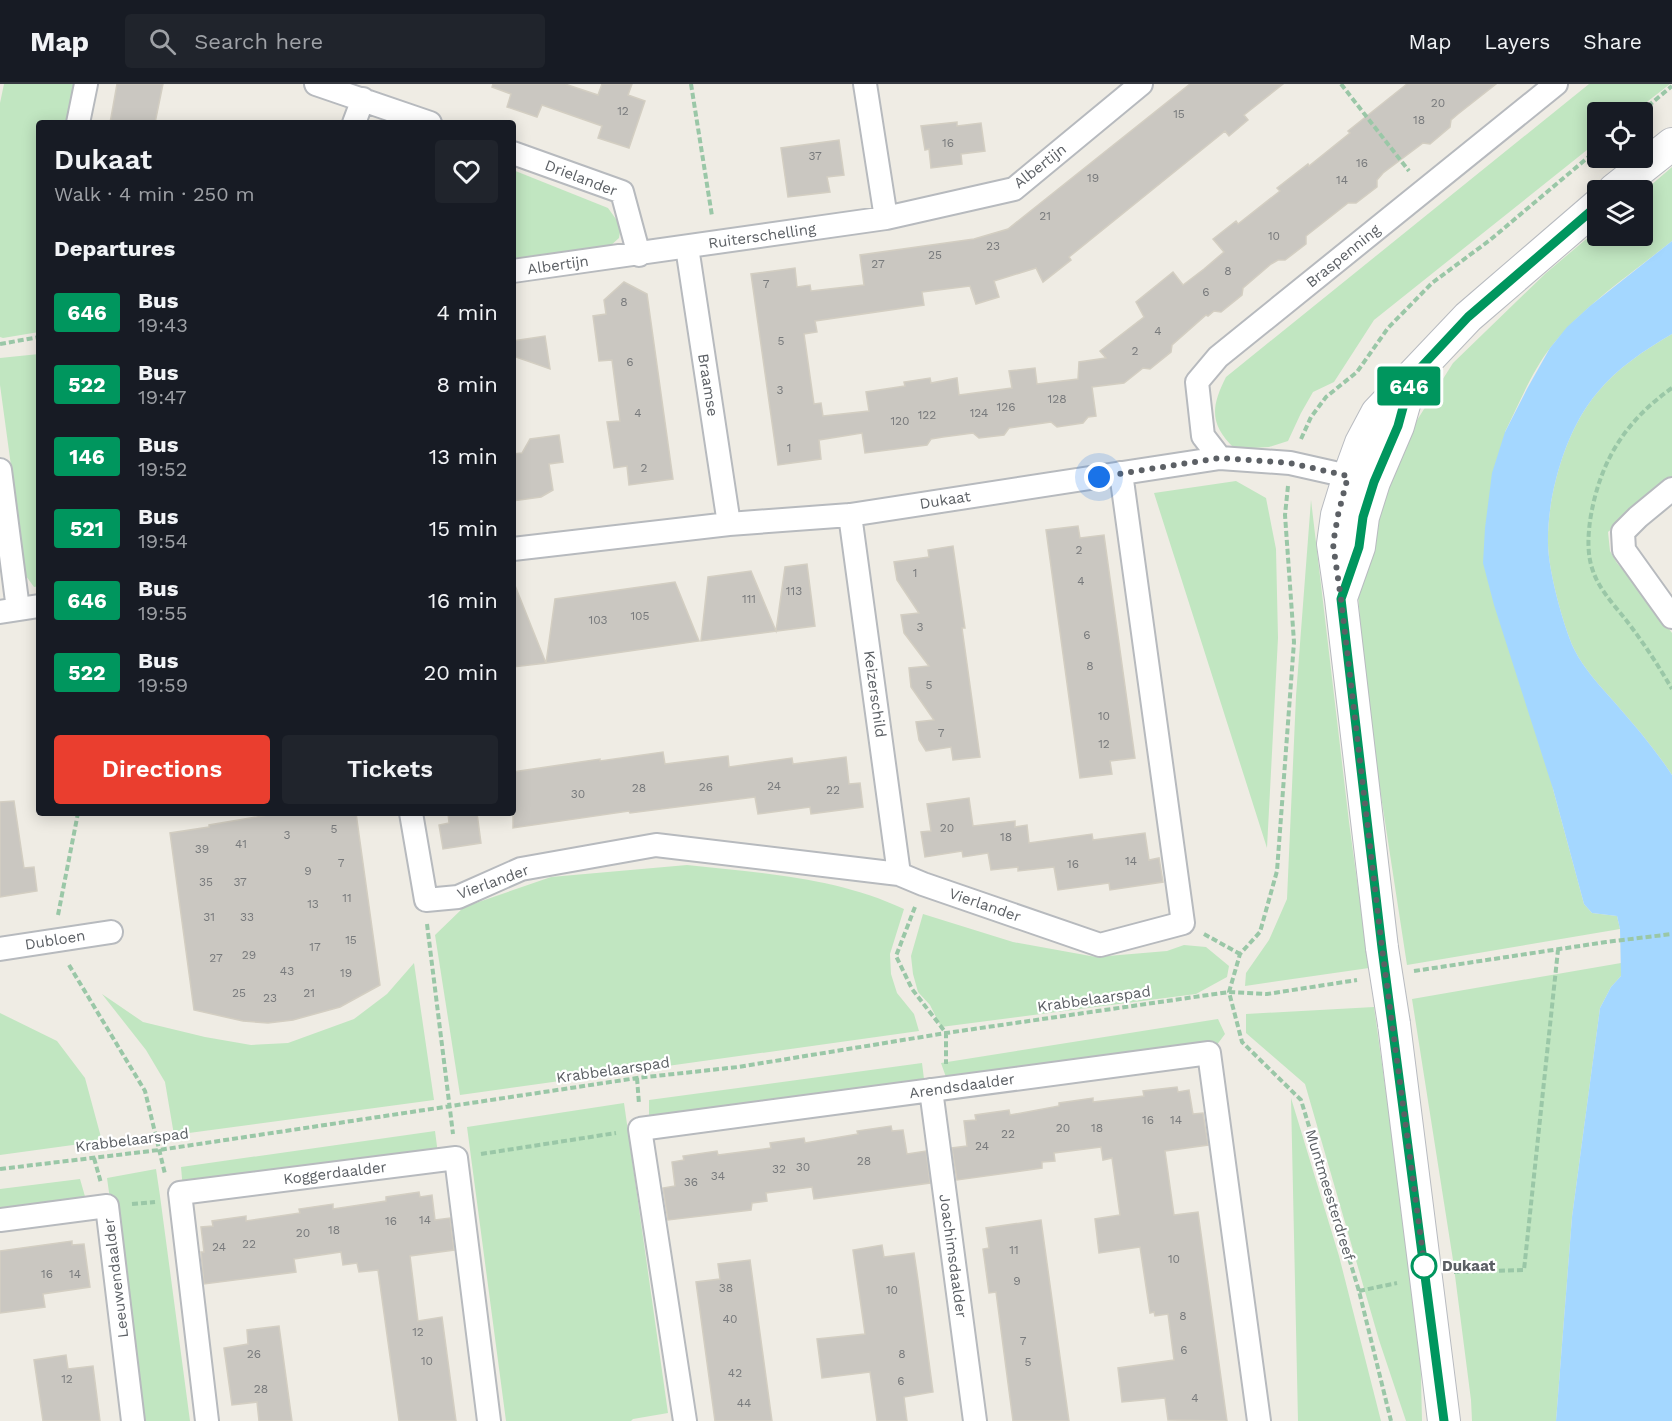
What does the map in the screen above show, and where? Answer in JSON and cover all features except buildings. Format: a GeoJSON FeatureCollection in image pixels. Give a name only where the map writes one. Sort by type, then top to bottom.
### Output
{"type":"FeatureCollection","features":[{"type":"Feature","properties":{"kind":"main road"},"geometry":{"type":"LineString","coordinates":[[1627,180],[1672,144]]}},
{"type":"Feature","properties":{"kind":"main road"},"geometry":{"type":"LineString","coordinates":[[1444,1421],[1394,1024],[1382,948],[1341,599],[1359,547],[1363,517],[1361,479],[1398,426],[1411,378],[1468,317],[1587,214]]}},
{"type":"Feature","properties":{"kind":"street"},"geometry":{"type":"LineString","coordinates":[[79,120],[86,84]]}},
{"type":"Feature","properties":{"kind":"street"},"geometry":{"type":"LineString","coordinates":[[316,84],[422,120]]}},
{"type":"Feature","properties":{"kind":"street"},"geometry":{"type":"LineString","coordinates":[[865,84],[886,218]]}},
{"type":"Feature","properties":{"kind":"street","name":"Albertijn"},"geometry":{"type":"LineString","coordinates":[[886,218],[1014,189],[1142,84]]}},
{"type":"Feature","properties":{"kind":"street","name":"Braspenning"},"geometry":{"type":"LineString","coordinates":[[1220,458],[1203,436],[1197,382],[1218,357],[1556,84]]}},
{"type":"Feature","properties":{"kind":"street"},"geometry":{"type":"LineString","coordinates":[[355,120],[363,99]]}},
{"type":"Feature","properties":{"kind":"street","name":"Drielander"},"geometry":{"type":"LineString","coordinates":[[516,154],[622,192],[639,255]]}},
{"type":"Feature","properties":{"kind":"street","name":"Ruiterschelling"},"geometry":{"type":"LineString","coordinates":[[639,255],[886,218]]}},
{"type":"Feature","properties":{"kind":"street","name":"Braamse"},"geometry":{"type":"LineString","coordinates":[[687,247],[729,524]]}},
{"type":"Feature","properties":{"kind":"street","name":"Albertijn"},"geometry":{"type":"LineString","coordinates":[[516,271],[639,255]]}},
{"type":"Feature","properties":{"kind":"street","name":"Dukaat"},"geometry":{"type":"LineString","coordinates":[[516,549],[729,524],[850,514],[1220,458],[1290,463],[1361,479]]}},
{"type":"Feature","properties":{"kind":"street"},"geometry":{"type":"LineString","coordinates":[[0,470],[19,609]]}},
{"type":"Feature","properties":{"kind":"street"},"geometry":{"type":"LineString","coordinates":[[1121,473],[1183,923]]}},
{"type":"Feature","properties":{"kind":"street"},"geometry":{"type":"LineString","coordinates":[[1672,489],[1623,532],[1624,550],[1672,617]]}},
{"type":"Feature","properties":{"kind":"street","name":"Keizerschild"},"geometry":{"type":"LineString","coordinates":[[850,514],[899,874]]}},
{"type":"Feature","properties":{"kind":"street"},"geometry":{"type":"LineString","coordinates":[[412,816],[426,900]]}},
{"type":"Feature","properties":{"kind":"street","name":"Vierlander"},"geometry":{"type":"LineString","coordinates":[[426,900],[458,897],[521,869],[656,845],[899,874],[1100,945],[1183,923]]}},
{"type":"Feature","properties":{"kind":"street","name":"Dubloen"},"geometry":{"type":"LineString","coordinates":[[0,949],[111,932]]}},
{"type":"Feature","properties":{"kind":"street","name":"Arendsdaalder"},"geometry":{"type":"LineString","coordinates":[[640,1129],[1209,1053],[1258,1421]]}},
{"type":"Feature","properties":{"kind":"street","name":"Joachimsdaalder"},"geometry":{"type":"LineString","coordinates":[[938,1089],[975,1421]]}},
{"type":"Feature","properties":{"kind":"street"},"geometry":{"type":"LineString","coordinates":[[640,1129],[685,1421]]}},
{"type":"Feature","properties":{"kind":"street"},"geometry":{"type":"LineString","coordinates":[[456,1158],[489,1421]]}},
{"type":"Feature","properties":{"kind":"street","name":"Koggerdaalder"},"geometry":{"type":"LineString","coordinates":[[180,1197],[456,1158]]}},
{"type":"Feature","properties":{"kind":"street"},"geometry":{"type":"LineString","coordinates":[[180,1197],[207,1421]]}},
{"type":"Feature","properties":{"kind":"street","name":"Leeuwendaalder"},"geometry":{"type":"LineString","coordinates":[[0,1220],[107,1206],[133,1421]]}},
{"type":"Feature","properties":{"kind":"path"},"geometry":{"type":"LineString","coordinates":[[690,84],[717,243]]}},
{"type":"Feature","properties":{"kind":"path"},"geometry":{"type":"LineString","coordinates":[[1341,84],[1425,190]]}},
{"type":"Feature","properties":{"kind":"path"},"geometry":{"type":"LineString","coordinates":[[1653,102],[1672,86]]}},
{"type":"Feature","properties":{"kind":"path"},"geometry":{"type":"LineString","coordinates":[[0,344],[36,338]]}},
{"type":"Feature","properties":{"kind":"path"},"geometry":{"type":"LineString","coordinates":[[77,816],[53,941],[145,1091],[169,1190],[180,1197]]}},
{"type":"Feature","properties":{"kind":"path"},"geometry":{"type":"LineString","coordinates":[[923,884],[896,956],[912,989],[946,1033],[938,1089]]}},
{"type":"Feature","properties":{"kind":"path"},"geometry":{"type":"LineString","coordinates":[[426,900],[429,945],[456,1158],[640,1129]]}},
{"type":"Feature","properties":{"kind":"path"},"geometry":{"type":"LineString","coordinates":[[1183,923],[1240,954]]}},
{"type":"Feature","properties":{"kind":"path"},"geometry":{"type":"LineString","coordinates":[[1606,942],[1672,934]]}},
{"type":"Feature","properties":{"kind":"path"},"geometry":{"type":"LineString","coordinates":[[1359,1291],[1462,1270],[1524,1270],[1558,950]]}},
{"type":"Feature","properties":{"kind":"path","name":"Krabbelaarspad"},"geometry":{"type":"LineString","coordinates":[[0,1169],[159,1150],[637,1078],[738,1067],[946,1033],[1229,992]]}},
{"type":"Feature","properties":{"kind":"path","name":"Muntmeesterdreef"},"geometry":{"type":"LineString","coordinates":[[1229,992],[1242,1042],[1301,1100],[1359,1291],[1391,1421]]}},
{"type":"Feature","properties":{"kind":"path"},"geometry":{"type":"LineString","coordinates":[[107,1206],[180,1197]]}},
{"type":"Feature","properties":{"kind":"green space"},"geometry":{"type":"Polygon","coordinates":[[[4,84],[76,84],[70,120],[36,120],[36,332],[3,338],[0,337],[0,103],[4,84]]]}},
{"type":"Feature","properties":{"kind":"green space"},"geometry":{"type":"Polygon","coordinates":[[[1589,84],[1670,84],[1647,102],[1587,102],[1587,150],[1374,320],[1334,382],[1313,392],[1288,441],[1269,447],[1235,449],[1221,431],[1215,415],[1217,397],[1226,377],[1589,84]]]}},
{"type":"Feature","properties":{"kind":"green space"},"geometry":{"type":"Polygon","coordinates":[[[1672,167],[1672,241],[1578,317],[1564,332],[1538,366],[1505,432],[1553,789],[1584,904],[1592,913],[1617,916],[1620,929],[1407,965],[1366,698],[1357,580],[1397,452],[1453,363],[1546,273],[1587,238],[1587,246],[1653,246],[1653,183],[1672,167]]]}},
{"type":"Feature","properties":{"kind":"green space"},"geometry":{"type":"Polygon","coordinates":[[[516,171],[608,208],[621,226],[619,238],[609,247],[516,260],[516,171]]]}},
{"type":"Feature","properties":{"kind":"green space"},"geometry":{"type":"Polygon","coordinates":[[[1672,334],[1672,476],[1608,532],[1610,551],[1617,563],[1672,633],[1672,775],[1645,738],[1588,671],[1574,649],[1557,597],[1548,543],[1551,504],[1560,464],[1576,425],[1586,408],[1605,384],[1622,368],[1672,334]]]}},
{"type":"Feature","properties":{"kind":"green space"},"geometry":{"type":"Polygon","coordinates":[[[36,354],[36,587],[34,587],[26,576],[0,385],[0,358],[36,354]]]}},
{"type":"Feature","properties":{"kind":"green space"},"geometry":{"type":"Polygon","coordinates":[[[1236,481],[1266,498],[1276,549],[1278,638],[1267,848],[1154,493],[1236,481]]]}},
{"type":"Feature","properties":{"kind":"green space"},"geometry":{"type":"Polygon","coordinates":[[[1311,500],[1349,822],[1369,968],[1245,986],[1246,973],[1269,940],[1287,899],[1296,696],[1311,500]]]}},
{"type":"Feature","properties":{"kind":"green space"},"geometry":{"type":"Polygon","coordinates":[[[687,865],[770,874],[825,883],[878,898],[904,909],[890,954],[891,974],[897,993],[914,1014],[919,1031],[460,1095],[435,935],[464,907],[551,877],[687,865]]]}},
{"type":"Feature","properties":{"kind":"green space"},"geometry":{"type":"Polygon","coordinates":[[[923,914],[1013,942],[1096,957],[1167,951],[1184,945],[1206,947],[1229,966],[1227,977],[1196,994],[941,1027],[930,1005],[918,992],[913,974],[911,956],[923,914]]]}},
{"type":"Feature","properties":{"kind":"green space"},"geometry":{"type":"Polygon","coordinates":[[[414,963],[434,1100],[174,1135],[165,1082],[146,1050],[102,994],[143,1022],[251,1045],[288,1043],[354,1019],[387,994],[414,963]]]}},
{"type":"Feature","properties":{"kind":"green space"},"geometry":{"type":"Polygon","coordinates":[[[1621,963],[1621,976],[1611,987],[1600,1008],[1572,1217],[1556,1421],[1472,1421],[1453,1260],[1412,999],[1621,963]]]}},
{"type":"Feature","properties":{"kind":"green space"},"geometry":{"type":"Polygon","coordinates":[[[1374,1007],[1420,1336],[1422,1421],[1406,1421],[1379,1340],[1305,1084],[1246,1033],[1246,1014],[1374,1007]]]}},
{"type":"Feature","properties":{"kind":"green space"},"geometry":{"type":"Polygon","coordinates":[[[0,1013],[57,1041],[85,1078],[102,1141],[0,1155],[0,1013]]]}},
{"type":"Feature","properties":{"kind":"green space"},"geometry":{"type":"Polygon","coordinates":[[[1218,1019],[1225,1034],[1216,1046],[947,1080],[941,1063],[1218,1019]]]}},
{"type":"Feature","properties":{"kind":"green space"},"geometry":{"type":"Polygon","coordinates":[[[922,1063],[925,1087],[649,1126],[649,1100],[922,1063]]]}},
{"type":"Feature","properties":{"kind":"green space"},"geometry":{"type":"Polygon","coordinates":[[[1291,1098],[1339,1256],[1381,1421],[1298,1421],[1291,1098]]]}},
{"type":"Feature","properties":{"kind":"green space"},"geometry":{"type":"Polygon","coordinates":[[[624,1103],[668,1413],[631,1421],[506,1421],[467,1127],[624,1103]]]}},
{"type":"Feature","properties":{"kind":"green space"},"geometry":{"type":"Polygon","coordinates":[[[435,1131],[438,1154],[183,1190],[181,1167],[435,1131]]]}},
{"type":"Feature","properties":{"kind":"green space"},"geometry":{"type":"Polygon","coordinates":[[[156,1169],[190,1421],[141,1421],[107,1178],[156,1169]]]}},
{"type":"Feature","properties":{"kind":"green space"},"geometry":{"type":"Polygon","coordinates":[[[80,1179],[86,1200],[0,1211],[0,1189],[80,1179]]]}},
{"type":"Feature","properties":{"kind":"water"},"geometry":{"type":"Polygon","coordinates":[[[1672,241],[1672,334],[1622,368],[1605,384],[1586,408],[1568,444],[1555,484],[1548,543],[1557,597],[1574,649],[1588,671],[1645,738],[1672,775],[1672,1421],[1556,1421],[1572,1217],[1600,1008],[1611,987],[1621,976],[1620,929],[1617,916],[1592,913],[1584,904],[1553,789],[1494,605],[1483,563],[1485,528],[1492,473],[1505,432],[1550,348],[1567,327],[1590,306],[1672,241]]]}},
{"type":"Feature","properties":{"kind":"bus line","name":"646"},"geometry":{"type":"LineString","coordinates":[[1444,1421],[1394,1024],[1382,948],[1341,599],[1359,547],[1363,517],[1374,482],[1398,426],[1411,378],[1468,317],[1587,214]]}},
{"type":"Feature","properties":{"kind":"place","name":"Dukaat"},"geometry":{"type":"Point","coordinates":[1424,1266]}},
{"type":"Feature","properties":{"kind":"route"},"geometry":{"type":"LineString","coordinates":[[1099,477],[1220,458],[1290,463],[1348,476],[1333,544],[1382,948],[1394,1024],[1426,1277],[1424,1266]]}}]}
